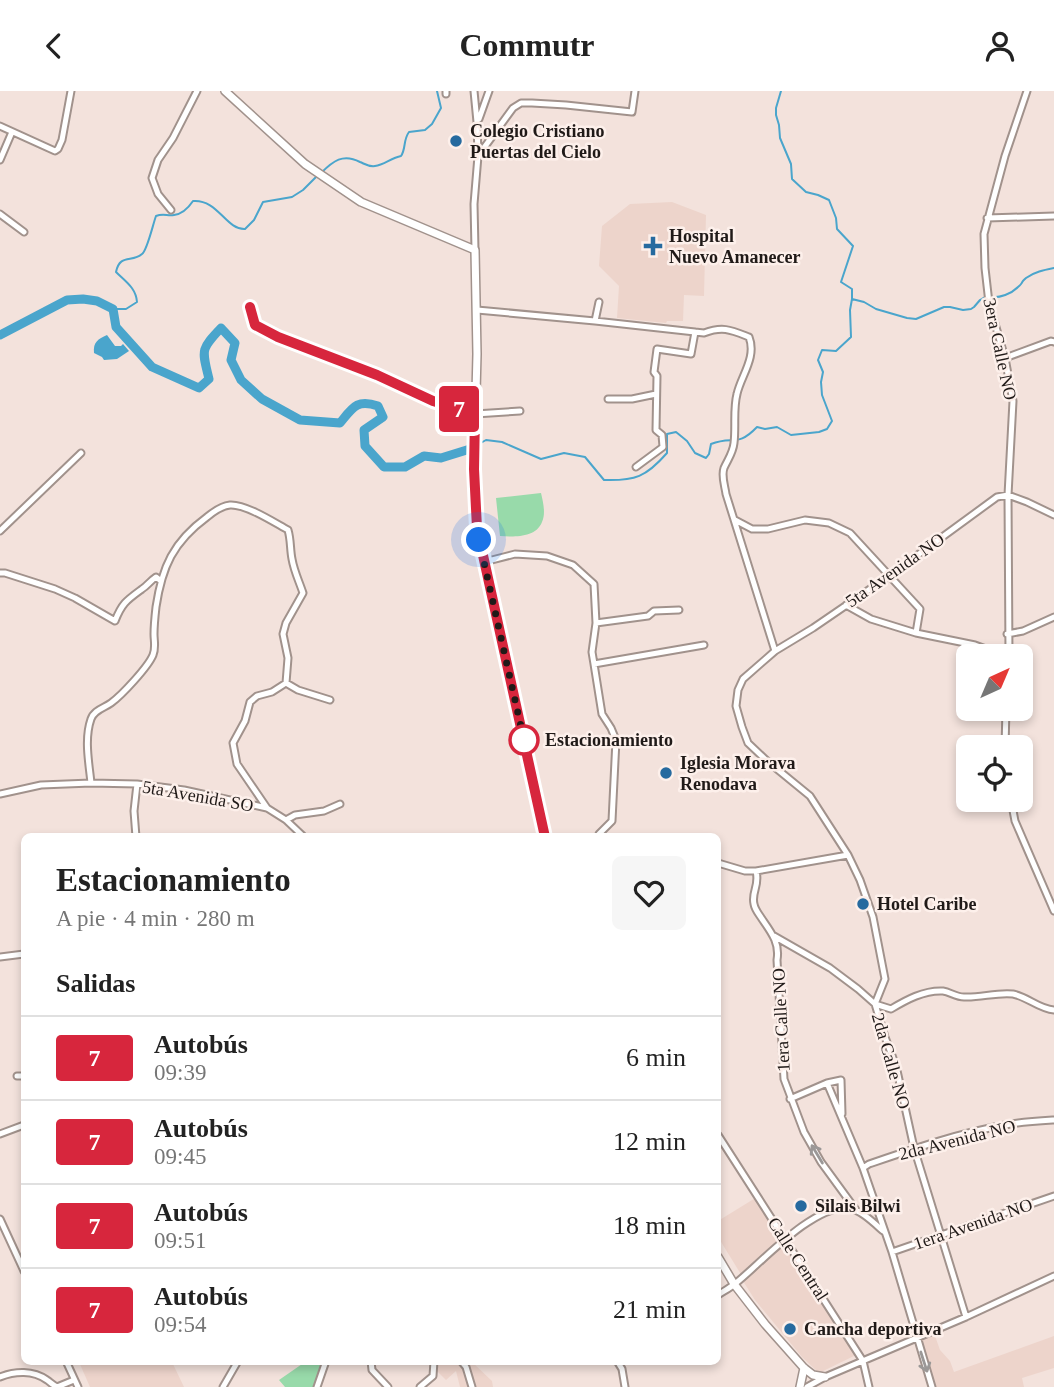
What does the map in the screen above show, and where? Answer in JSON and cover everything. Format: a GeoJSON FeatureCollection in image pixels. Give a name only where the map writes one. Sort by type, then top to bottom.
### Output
{"type":"FeatureCollection","features":[{"type":"Feature","properties":{"kind":"main road"},"geometry":{"type":"LineString","coordinates":[[225,91],[305,164],[361,202],[475,250],[477,528],[544,833]]}},
{"type":"Feature","properties":{"kind":"main road"},"geometry":{"type":"LineString","coordinates":[[721,1262],[734,1284],[765,1324],[804,1368],[813,1375],[825,1377]]}},
{"type":"Feature","properties":{"kind":"main road"},"geometry":{"type":"LineString","coordinates":[[800,1387],[804,1368]]}},
{"type":"Feature","properties":{"kind":"street"},"geometry":{"type":"LineString","coordinates":[[0,126],[55,151],[62,140],[71,91]]}},
{"type":"Feature","properties":{"kind":"street"},"geometry":{"type":"LineString","coordinates":[[171,210],[158,194],[152,178],[158,160],[173,138],[197,91]]}},
{"type":"Feature","properties":{"kind":"street"},"geometry":{"type":"LineString","coordinates":[[474,91],[478,156],[474,204],[475,250]]}},
{"type":"Feature","properties":{"kind":"street"},"geometry":{"type":"LineString","coordinates":[[477,122],[489,91]]}},
{"type":"Feature","properties":{"kind":"street"},"geometry":{"type":"LineString","coordinates":[[478,156],[513,108],[521,103],[632,112],[635,91]]}},
{"type":"Feature","properties":{"kind":"street","name":"3era Calle NO"},"geometry":{"type":"LineString","coordinates":[[1007,644],[1008,495],[1013,401],[1005,358],[989,303],[984,234],[1005,156],[1027,91]]}},
{"type":"Feature","properties":{"kind":"street"},"geometry":{"type":"LineString","coordinates":[[0,160],[12,132]]}},
{"type":"Feature","properties":{"kind":"street"},"geometry":{"type":"LineString","coordinates":[[0,214],[24,232]]}},
{"type":"Feature","properties":{"kind":"street"},"geometry":{"type":"LineString","coordinates":[[988,218],[1054,216]]}},
{"type":"Feature","properties":{"kind":"street"},"geometry":{"type":"LineString","coordinates":[[595,321],[599,302]]}},
{"type":"Feature","properties":{"kind":"street"},"geometry":{"type":"LineString","coordinates":[[250,307],[255,325],[278,337],[377,375],[433,401],[475,411],[520,411]]}},
{"type":"Feature","properties":{"kind":"street"},"geometry":{"type":"LineString","coordinates":[[477,310],[704,333],[724,328],[749,337],[752,344],[751,355],[736,395],[734,444],[722,476],[775,651]]}},
{"type":"Feature","properties":{"kind":"street"},"geometry":{"type":"LineString","coordinates":[[636,467],[663,447],[662,435],[656,430],[657,376],[654,372],[657,349],[691,354],[695,332]]}},
{"type":"Feature","properties":{"kind":"street"},"geometry":{"type":"LineString","coordinates":[[1005,358],[1054,342]]}},
{"type":"Feature","properties":{"kind":"street"},"geometry":{"type":"LineString","coordinates":[[608,400],[656,394]]}},
{"type":"Feature","properties":{"kind":"street"},"geometry":{"type":"LineString","coordinates":[[0,531],[80,453]]}},
{"type":"Feature","properties":{"kind":"street"},"geometry":{"type":"LineString","coordinates":[[1008,495],[1054,515]]}},
{"type":"Feature","properties":{"kind":"street","name":"5ta Avenida NO"},"geometry":{"type":"LineString","coordinates":[[743,679],[775,651],[889,576],[997,497],[1008,495]]}},
{"type":"Feature","properties":{"kind":"street"},"geometry":{"type":"LineString","coordinates":[[91,783],[87,742],[91,718],[96,711],[123,692],[153,657],[156,608],[167,561],[181,540],[218,509],[230,505],[242,507],[288,530],[292,561],[303,593],[283,635],[288,658],[286,683]]}},
{"type":"Feature","properties":{"kind":"street"},"geometry":{"type":"LineString","coordinates":[[735,520],[752,529],[768,529],[805,520],[829,523],[850,533],[920,609],[916,633]]}},
{"type":"Feature","properties":{"kind":"street"},"geometry":{"type":"LineString","coordinates":[[484,562],[515,554],[547,556],[573,565],[594,584],[596,623],[592,652],[602,715],[616,740],[612,821],[599,833]]}},
{"type":"Feature","properties":{"kind":"street"},"geometry":{"type":"LineString","coordinates":[[0,573],[55,589],[115,621],[128,597],[156,577],[161,580]]}},
{"type":"Feature","properties":{"kind":"street"},"geometry":{"type":"LineString","coordinates":[[846,605],[871,619],[916,633],[970,644]]}},
{"type":"Feature","properties":{"kind":"street"},"geometry":{"type":"LineString","coordinates":[[596,623],[648,616],[654,611],[679,610]]}},
{"type":"Feature","properties":{"kind":"street"},"geometry":{"type":"LineString","coordinates":[[1007,634],[1023,631],[1054,617]]}},
{"type":"Feature","properties":{"kind":"street"},"geometry":{"type":"LineString","coordinates":[[594,664],[704,645]]}},
{"type":"Feature","properties":{"kind":"street","name":"2da Calle NO"},"geometry":{"type":"LineString","coordinates":[[743,679],[736,706],[748,743],[810,796],[848,855],[873,917],[885,979],[875,1004],[897,1066],[915,1148],[967,1317]]}},
{"type":"Feature","properties":{"kind":"street"},"geometry":{"type":"LineString","coordinates":[[286,683],[298,690],[330,700]]}},
{"type":"Feature","properties":{"kind":"street"},"geometry":{"type":"LineString","coordinates":[[267,808],[237,764],[233,743],[245,721],[250,702],[286,683]]}},
{"type":"Feature","properties":{"kind":"street","name":"5ta Avenida SO"},"geometry":{"type":"LineString","coordinates":[[0,794],[41,785],[91,783],[137,784],[184,790],[267,808],[300,833]]}},
{"type":"Feature","properties":{"kind":"street"},"geometry":{"type":"LineString","coordinates":[[136,833],[134,811],[137,784]]}},
{"type":"Feature","properties":{"kind":"street"},"geometry":{"type":"LineString","coordinates":[[286,820],[295,815],[324,811],[340,804]]}},
{"type":"Feature","properties":{"kind":"street"},"geometry":{"type":"LineString","coordinates":[[1013,812],[1054,911]]}},
{"type":"Feature","properties":{"kind":"street"},"geometry":{"type":"LineString","coordinates":[[721,864],[745,871],[756,871],[848,855]]}},
{"type":"Feature","properties":{"kind":"street"},"geometry":{"type":"LineString","coordinates":[[756,871],[758,883],[753,903],[774,936],[830,968],[875,1004],[891,1009],[913,997],[946,991],[964,997],[1011,994],[1045,1009],[1054,1010]]}},
{"type":"Feature","properties":{"kind":"street","name":"1era Calle NO"},"geometry":{"type":"LineString","coordinates":[[774,936],[779,951],[777,960],[783,1074],[790,1099],[821,1162],[856,1210]]}},
{"type":"Feature","properties":{"kind":"street"},"geometry":{"type":"LineString","coordinates":[[0,957],[21,954]]}},
{"type":"Feature","properties":{"kind":"street"},"geometry":{"type":"LineString","coordinates":[[790,1099],[841,1080],[843,1119]]}},
{"type":"Feature","properties":{"kind":"street"},"geometry":{"type":"LineString","coordinates":[[827,1083],[863,1168],[892,1252],[932,1387]]}},
{"type":"Feature","properties":{"kind":"street","name":"2da Avenida NO"},"geometry":{"type":"LineString","coordinates":[[863,1168],[915,1148],[997,1127],[1054,1120]]}},
{"type":"Feature","properties":{"kind":"street"},"geometry":{"type":"LineString","coordinates":[[0,1134],[21,1126]]}},
{"type":"Feature","properties":{"kind":"street","name":"Calle Central"},"geometry":{"type":"LineString","coordinates":[[721,1140],[863,1361],[869,1387]]}},
{"type":"Feature","properties":{"kind":"street","name":"1era Avenida NO"},"geometry":{"type":"LineString","coordinates":[[892,1252],[1054,1196]]}},
{"type":"Feature","properties":{"kind":"street"},"geometry":{"type":"LineString","coordinates":[[721,1293],[803,1225],[837,1208],[856,1210]]}},
{"type":"Feature","properties":{"kind":"street","name":"1era Avenida NO"},"geometry":{"type":"LineString","coordinates":[[856,1210],[885,1233]]}},
{"type":"Feature","properties":{"kind":"street"},"geometry":{"type":"LineString","coordinates":[[0,1219],[21,1264]]}},
{"type":"Feature","properties":{"kind":"street"},"geometry":{"type":"LineString","coordinates":[[807,1387],[1054,1276]]}},
{"type":"Feature","properties":{"kind":"street"},"geometry":{"type":"LineString","coordinates":[[68,1365],[78,1387]]}},
{"type":"Feature","properties":{"kind":"street"},"geometry":{"type":"LineString","coordinates":[[223,1387],[237,1365]]}},
{"type":"Feature","properties":{"kind":"street"},"geometry":{"type":"LineString","coordinates":[[317,1387],[325,1365]]}},
{"type":"Feature","properties":{"kind":"street"},"geometry":{"type":"LineString","coordinates":[[371,1365],[372,1370],[388,1387]]}},
{"type":"Feature","properties":{"kind":"street"},"geometry":{"type":"LineString","coordinates":[[420,1387],[433,1376],[434,1365]]}},
{"type":"Feature","properties":{"kind":"street"},"geometry":{"type":"LineString","coordinates":[[464,1365],[472,1387]]}},
{"type":"Feature","properties":{"kind":"street"},"geometry":{"type":"LineString","coordinates":[[620,1365],[625,1387]]}},
{"type":"Feature","properties":{"kind":"street"},"geometry":{"type":"LineString","coordinates":[[0,1377],[20,1372],[46,1379],[57,1387],[74,1380]]}},
{"type":"Feature","properties":{"kind":"shaded area","name":"Hospital Nuevo Amanecer"},"geometry":{"type":"Polygon","coordinates":[[[672,202],[706,215],[704,296],[684,295],[683,321],[666,323],[617,318],[619,286],[599,266],[602,226],[630,204],[672,202]]]}},
{"type":"Feature","properties":{"kind":"shaded area"},"geometry":{"type":"Polygon","coordinates":[[[757,1197],[782,1238],[742,1276],[721,1242],[721,1219],[757,1197]]]}},
{"type":"Feature","properties":{"kind":"shaded area"},"geometry":{"type":"Polygon","coordinates":[[[782,1243],[856,1355],[819,1373],[802,1357],[755,1300],[743,1281],[782,1243]]]}},
{"type":"Feature","properties":{"kind":"shaded area"},"geometry":{"type":"Polygon","coordinates":[[[934,1333],[940,1350],[950,1361],[954,1372],[1054,1336],[1054,1368],[1022,1378],[1024,1387],[934,1387],[917,1339],[934,1333]]]}},
{"type":"Feature","properties":{"kind":"shaded area"},"geometry":{"type":"Polygon","coordinates":[[[80,1365],[173,1365],[184,1387],[90,1387],[80,1365]]]}},
{"type":"Feature","properties":{"kind":"shaded area"},"geometry":{"type":"Polygon","coordinates":[[[438,1365],[475,1365],[492,1381],[493,1387],[460,1387],[456,1371],[446,1380],[437,1371],[438,1365]]]}},
{"type":"Feature","properties":{"kind":"green space"},"geometry":{"type":"Polygon","coordinates":[[[541,493],[544,515],[539,527],[530,534],[500,536],[496,498],[541,493]]]}},
{"type":"Feature","properties":{"kind":"green space"},"geometry":{"type":"Polygon","coordinates":[[[301,1365],[321,1365],[313,1387],[285,1387],[279,1380],[301,1365]]]}},
{"type":"Feature","properties":{"kind":"water"},"geometry":{"type":"Polygon","coordinates":[[[107,335],[115,346],[123,344],[129,351],[117,359],[104,360],[94,353],[97,341],[107,335]]]}},
{"type":"Feature","properties":{"kind":"waterway"},"geometry":{"type":"LineString","coordinates":[[321,173],[343,158],[373,166],[401,156],[409,132],[425,130],[432,124],[441,108],[437,91]]}},
{"type":"Feature","properties":{"kind":"waterway"},"geometry":{"type":"LineString","coordinates":[[479,444],[486,440],[502,442],[541,459],[564,453],[585,457],[604,480],[615,480],[639,476],[653,467],[667,453],[667,434],[676,432],[687,441],[695,453],[706,458],[711,444],[739,439],[757,427],[777,427],[791,435],[827,429],[832,421],[822,395],[823,372],[818,360],[822,350],[836,351],[851,337],[852,289],[841,282],[853,246],[837,229],[829,200],[806,192],[792,179],[791,164],[780,138],[776,115],[781,91]]}},
{"type":"Feature","properties":{"kind":"waterway"},"geometry":{"type":"LineString","coordinates":[[113,309],[126,309],[137,302],[133,289],[116,272],[120,262],[138,257],[144,252],[156,216],[177,214],[193,201],[202,202],[215,209],[232,225],[245,229],[254,220],[263,202],[292,197],[316,177]]}},
{"type":"Feature","properties":{"kind":"waterway"},"geometry":{"type":"LineString","coordinates":[[991,297],[1009,294],[1029,276],[1054,268]]}},
{"type":"Feature","properties":{"kind":"waterway"},"geometry":{"type":"LineString","coordinates":[[852,299],[876,309],[916,319],[944,307],[971,309],[985,297]]}},
{"type":"Feature","properties":{"kind":"waterway"},"geometry":{"type":"LineString","coordinates":[[0,335],[67,300],[97,301],[113,309],[116,327],[152,367],[199,388],[209,379],[204,356],[206,346],[221,328],[235,343],[231,360],[241,380],[262,399],[300,420],[340,423],[360,404],[378,406],[383,417],[364,430],[365,446],[384,467],[405,467],[424,456],[441,458],[470,449]]}},
{"type":"Feature","properties":{"kind":"bus line","name":"7"},"geometry":{"type":"LineString","coordinates":[[250,307],[255,325],[278,337],[377,375],[433,401],[475,414],[477,528],[544,833]]}},
{"type":"Feature","properties":{"kind":"place","name":"Colegio Cristiano Puertas del Cielo"},"geometry":{"type":"Point","coordinates":[456,141]}},
{"type":"Feature","properties":{"kind":"place","name":"Hospital Nuevo Amanecer"},"geometry":{"type":"Point","coordinates":[653,246]}},
{"type":"Feature","properties":{"kind":"place","name":"Estacionamiento"},"geometry":{"type":"Point","coordinates":[524,740]}},
{"type":"Feature","properties":{"kind":"place","name":"Iglesia Morava Renodava"},"geometry":{"type":"Point","coordinates":[666,773]}},
{"type":"Feature","properties":{"kind":"place","name":"Hotel Caribe"},"geometry":{"type":"Point","coordinates":[863,904]}},
{"type":"Feature","properties":{"kind":"place","name":"Silais Bilwi"},"geometry":{"type":"Point","coordinates":[801,1206]}},
{"type":"Feature","properties":{"kind":"place","name":"Cancha deportiva"},"geometry":{"type":"Point","coordinates":[790,1329]}},
{"type":"Feature","properties":{"kind":"route"},"geometry":{"type":"LineString","coordinates":[[479,540],[524,740]]}}]}
